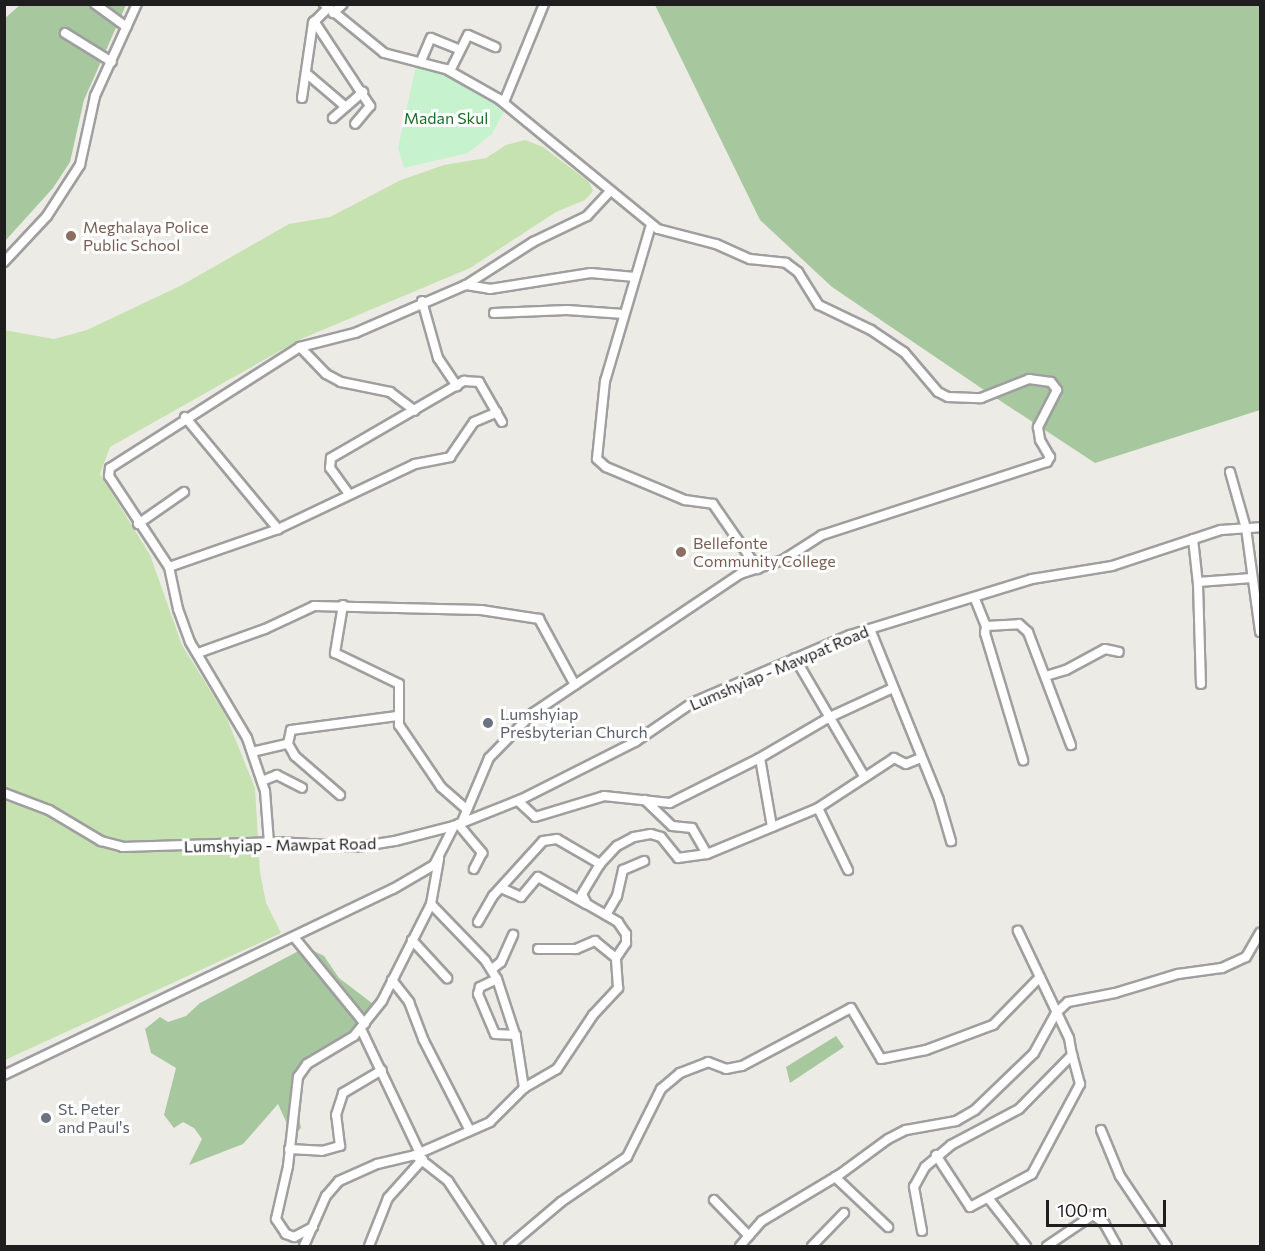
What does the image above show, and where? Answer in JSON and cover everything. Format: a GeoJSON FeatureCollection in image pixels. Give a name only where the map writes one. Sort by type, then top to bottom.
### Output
{"type":"FeatureCollection","features":[{"type":"Feature","properties":{"kind":"street"},"geometry":{"type":"LineString","coordinates":[[95,4],[127,27]]}},
{"type":"Feature","properties":{"kind":"street"},"geometry":{"type":"LineString","coordinates":[[4,262],[47,216],[80,165],[95,96],[138,4]]}},
{"type":"Feature","properties":{"kind":"street"},"geometry":{"type":"LineString","coordinates":[[302,98],[314,21],[328,8],[343,4]]}},
{"type":"Feature","properties":{"kind":"street"},"geometry":{"type":"LineString","coordinates":[[504,102],[544,4]]}},
{"type":"Feature","properties":{"kind":"street"},"geometry":{"type":"LineString","coordinates":[[313,1227],[294,1236],[286,1234],[277,1224],[289,1149],[295,1086],[302,1070],[363,1027],[392,980],[431,904],[439,859],[497,748],[533,713],[740,574],[783,560],[822,535],[1047,462],[1050,457],[1040,440],[1038,427],[1057,390],[1051,382],[1029,379],[981,398],[948,397],[930,386],[904,352],[871,330],[819,305],[798,272],[786,263],[750,259],[716,244],[666,233],[651,225],[504,102],[450,71],[421,61],[384,53],[328,8]]}},
{"type":"Feature","properties":{"kind":"street"},"geometry":{"type":"LineString","coordinates":[[314,21],[363,92],[371,109],[355,124]]}},
{"type":"Feature","properties":{"kind":"street"},"geometry":{"type":"LineString","coordinates":[[65,33],[112,62]]}},
{"type":"Feature","properties":{"kind":"street"},"geometry":{"type":"LineString","coordinates":[[450,71],[468,34],[495,47]]}},
{"type":"Feature","properties":{"kind":"street"},"geometry":{"type":"LineString","coordinates":[[421,61],[430,38],[460,50]]}},
{"type":"Feature","properties":{"kind":"street"},"geometry":{"type":"LineString","coordinates":[[306,73],[346,107]]}},
{"type":"Feature","properties":{"kind":"street"},"geometry":{"type":"LineString","coordinates":[[333,118],[363,92]]}},
{"type":"Feature","properties":{"kind":"street"},"geometry":{"type":"LineString","coordinates":[[268,843],[262,781],[252,752],[235,713],[181,621],[169,567],[138,524],[109,476],[110,468],[185,417],[300,348],[355,333],[422,301],[466,285],[533,242],[587,216],[610,191]]}},
{"type":"Feature","properties":{"kind":"street"},"geometry":{"type":"LineString","coordinates":[[651,225],[599,407],[597,459],[606,467],[686,500],[713,504],[758,569]]}},
{"type":"Feature","properties":{"kind":"street"},"geometry":{"type":"LineString","coordinates":[[466,285],[490,290],[591,273],[635,277]]}},
{"type":"Feature","properties":{"kind":"street"},"geometry":{"type":"LineString","coordinates":[[422,301],[438,358],[457,386]]}},
{"type":"Feature","properties":{"kind":"street"},"geometry":{"type":"LineString","coordinates":[[494,312],[567,310],[624,314]]}},
{"type":"Feature","properties":{"kind":"street"},"geometry":{"type":"LineString","coordinates":[[300,348],[326,374],[340,382],[390,392],[414,411]]}},
{"type":"Feature","properties":{"kind":"street"},"geometry":{"type":"LineString","coordinates":[[349,494],[330,468],[331,458],[457,386],[476,379],[502,422]]}},
{"type":"Feature","properties":{"kind":"street"},"geometry":{"type":"LineString","coordinates":[[169,567],[278,529],[415,464],[450,457],[474,422],[497,412]]}},
{"type":"Feature","properties":{"kind":"street"},"geometry":{"type":"LineString","coordinates":[[185,417],[278,529]]}},
{"type":"Feature","properties":{"kind":"street"},"geometry":{"type":"LineString","coordinates":[[1230,472],[1246,528],[1260,632]]}},
{"type":"Feature","properties":{"kind":"street"},"geometry":{"type":"LineString","coordinates":[[138,524],[184,492]]}},
{"type":"Feature","properties":{"kind":"street","name":"Lumshyiap - Mawpat Road"},"geometry":{"type":"LineString","coordinates":[[4,794],[49,810],[93,837],[114,846],[268,843],[357,847],[458,824],[518,801],[635,742],[692,703],[795,658],[870,629],[975,599],[1032,579],[1112,566],[1192,539],[1260,527]]}},
{"type":"Feature","properties":{"kind":"street"},"geometry":{"type":"LineString","coordinates":[[1192,539],[1198,582],[1201,684]]}},
{"type":"Feature","properties":{"kind":"street"},"geometry":{"type":"LineString","coordinates":[[1198,582],[1252,578]]}},
{"type":"Feature","properties":{"kind":"street"},"geometry":{"type":"LineString","coordinates":[[975,599],[986,626],[985,633],[1023,760]]}},
{"type":"Feature","properties":{"kind":"street"},"geometry":{"type":"LineString","coordinates":[[198,652],[266,629],[307,607],[343,605],[481,610],[539,619],[575,685]]}},
{"type":"Feature","properties":{"kind":"street"},"geometry":{"type":"LineString","coordinates":[[343,605],[334,653],[399,684],[397,716],[405,735],[441,786],[466,809]]}},
{"type":"Feature","properties":{"kind":"street"},"geometry":{"type":"LineString","coordinates":[[986,626],[1012,623],[1025,628],[1046,676],[1071,746]]}},
{"type":"Feature","properties":{"kind":"street"},"geometry":{"type":"LineString","coordinates":[[870,629],[939,800],[951,841]]}},
{"type":"Feature","properties":{"kind":"street"},"geometry":{"type":"LineString","coordinates":[[1046,676],[1105,649],[1119,652]]}},
{"type":"Feature","properties":{"kind":"street"},"geometry":{"type":"LineString","coordinates":[[795,658],[864,776]]}},
{"type":"Feature","properties":{"kind":"street"},"geometry":{"type":"LineString","coordinates":[[518,801],[535,816],[598,797],[670,803],[760,758],[830,717],[893,688]]}},
{"type":"Feature","properties":{"kind":"street"},"geometry":{"type":"LineString","coordinates":[[340,795],[295,756],[288,744],[289,734],[295,728],[397,716]]}},
{"type":"Feature","properties":{"kind":"street"},"geometry":{"type":"LineString","coordinates":[[252,752],[288,744]]}},
{"type":"Feature","properties":{"kind":"street"},"geometry":{"type":"LineString","coordinates":[[760,758],[772,827]]}},
{"type":"Feature","properties":{"kind":"street"},"geometry":{"type":"LineString","coordinates":[[587,904],[583,900],[585,886],[600,864],[625,840],[651,834],[661,837],[678,858],[706,854],[818,808],[894,758],[906,764],[921,758]]}},
{"type":"Feature","properties":{"kind":"street"},"geometry":{"type":"LineString","coordinates":[[262,781],[277,775],[302,789]]}},
{"type":"Feature","properties":{"kind":"street"},"geometry":{"type":"LineString","coordinates":[[645,800],[672,826],[692,828],[706,854]]}},
{"type":"Feature","properties":{"kind":"street"},"geometry":{"type":"LineString","coordinates":[[818,808],[849,870]]}},
{"type":"Feature","properties":{"kind":"street"},"geometry":{"type":"LineString","coordinates":[[458,824],[482,853],[474,868]]}},
{"type":"Feature","properties":{"kind":"street"},"geometry":{"type":"LineString","coordinates":[[478,922],[501,888],[533,849],[550,839],[563,842],[600,864]]}},
{"type":"Feature","properties":{"kind":"street"},"geometry":{"type":"LineString","coordinates":[[4,1075],[393,889],[439,859]]}},
{"type":"Feature","properties":{"kind":"street"},"geometry":{"type":"LineString","coordinates":[[606,915],[617,896],[623,870],[644,861]]}},
{"type":"Feature","properties":{"kind":"street"},"geometry":{"type":"LineString","coordinates":[[369,1246],[388,1198],[418,1161],[490,1122],[524,1088],[557,1069],[593,1015],[618,988],[616,958],[627,939],[623,928],[606,915],[538,877],[521,897],[501,888]]}},
{"type":"Feature","properties":{"kind":"street"},"geometry":{"type":"LineString","coordinates":[[431,904],[492,969],[516,1035],[524,1088]]}},
{"type":"Feature","properties":{"kind":"street"},"geometry":{"type":"LineString","coordinates":[[936,1155],[967,1204],[973,1208],[1040,1166],[1080,1084],[1072,1055],[1073,1048],[1018,931]]}},
{"type":"Feature","properties":{"kind":"street"},"geometry":{"type":"LineString","coordinates":[[740,1246],[762,1221],[835,1177],[906,1130],[956,1121],[975,1110],[1034,1053],[1056,1012],[1077,999],[1115,993],[1178,974],[1222,968],[1246,957],[1260,933]]}},
{"type":"Feature","properties":{"kind":"street"},"geometry":{"type":"LineString","coordinates":[[492,969],[501,962],[513,935]]}},
{"type":"Feature","properties":{"kind":"street"},"geometry":{"type":"LineString","coordinates":[[294,937],[363,1027],[418,1161],[448,1181],[488,1245]]}},
{"type":"Feature","properties":{"kind":"street"},"geometry":{"type":"LineString","coordinates":[[412,940],[447,978]]}},
{"type":"Feature","properties":{"kind":"street"},"geometry":{"type":"LineString","coordinates":[[538,949],[576,949],[595,941],[616,958]]}},
{"type":"Feature","properties":{"kind":"street"},"geometry":{"type":"LineString","coordinates":[[509,1246],[561,1202],[627,1157],[661,1089],[680,1073],[708,1062],[726,1069],[742,1066],[851,1008],[881,1059],[926,1050],[993,1025],[1040,977]]}},
{"type":"Feature","properties":{"kind":"street"},"geometry":{"type":"LineString","coordinates":[[392,980],[409,1002],[423,1039],[470,1131]]}},
{"type":"Feature","properties":{"kind":"street"},"geometry":{"type":"LineString","coordinates":[[497,980],[480,987],[478,994],[495,1034],[516,1035]]}},
{"type":"Feature","properties":{"kind":"street"},"geometry":{"type":"LineString","coordinates":[[922,1231],[914,1187],[936,1155],[1019,1109],[1072,1055]]}},
{"type":"Feature","properties":{"kind":"street"},"geometry":{"type":"LineString","coordinates":[[289,1149],[322,1151],[340,1146],[336,1115],[343,1093],[382,1070]]}},
{"type":"Feature","properties":{"kind":"street"},"geometry":{"type":"LineString","coordinates":[[1101,1130],[1120,1176],[1167,1246]]}},
{"type":"Feature","properties":{"kind":"street"},"geometry":{"type":"LineString","coordinates":[[304,1246],[326,1196],[339,1181],[377,1164],[418,1161]]}},
{"type":"Feature","properties":{"kind":"street"},"geometry":{"type":"LineString","coordinates":[[835,1177],[888,1227]]}},
{"type":"Feature","properties":{"kind":"street"},"geometry":{"type":"LineString","coordinates":[[989,1199],[1026,1246]]}},
{"type":"Feature","properties":{"kind":"street"},"geometry":{"type":"LineString","coordinates":[[714,1200],[749,1236]]}},
{"type":"Feature","properties":{"kind":"street"},"geometry":{"type":"LineString","coordinates":[[812,1246],[844,1213]]}},
{"type":"Feature","properties":{"kind":"street"},"geometry":{"type":"LineString","coordinates":[[1047,1246],[1093,1215],[1104,1223],[1117,1246]]}},
{"type":"Feature","properties":{"kind":"green space"},"geometry":{"type":"Polygon","coordinates":[[[20,5],[126,5],[84,100],[70,162],[53,188],[5,241],[4,19],[20,5]]]}},
{"type":"Feature","properties":{"kind":"green space"},"geometry":{"type":"Polygon","coordinates":[[[655,5],[1260,5],[1260,410],[1095,463],[990,394],[832,287],[760,220],[655,5]]]}},
{"type":"Feature","properties":{"kind":"green space","name":"Madan Skul"},"geometry":{"type":"Polygon","coordinates":[[[416,66],[462,81],[506,108],[492,134],[468,153],[404,168],[398,148],[416,66]]]}},
{"type":"Feature","properties":{"kind":"green space"},"geometry":{"type":"Polygon","coordinates":[[[525,140],[543,147],[589,182],[593,191],[585,200],[556,212],[470,268],[301,339],[110,447],[100,474],[150,555],[182,645],[226,716],[255,788],[260,872],[266,903],[281,933],[5,1060],[4,330],[54,339],[87,330],[182,285],[289,224],[330,217],[401,180],[444,165],[486,158],[506,145],[525,140]]]}},
{"type":"Feature","properties":{"kind":"green space"},"geometry":{"type":"Polygon","coordinates":[[[306,947],[324,956],[339,978],[381,1010],[310,1064],[300,1082],[296,1099],[301,1128],[293,1137],[278,1104],[243,1144],[189,1165],[202,1139],[194,1128],[183,1122],[174,1128],[164,1115],[176,1068],[151,1053],[145,1029],[160,1017],[168,1022],[186,1016],[200,1003],[306,947]]]}},
{"type":"Feature","properties":{"kind":"green space"},"geometry":{"type":"Polygon","coordinates":[[[836,1036],[844,1047],[790,1083],[786,1067],[836,1036]]]}},
{"type":"Feature","properties":{"kind":"place","name":"Meghalaya Police Public School"},"geometry":{"type":"Point","coordinates":[71,236]}},
{"type":"Feature","properties":{"kind":"place","name":"Bellefonte Community College"},"geometry":{"type":"Point","coordinates":[681,552]}},
{"type":"Feature","properties":{"kind":"place","name":"Lumshyiap Presbyterian Church"},"geometry":{"type":"Point","coordinates":[488,723]}},
{"type":"Feature","properties":{"kind":"place","name":"St. Peter and Paul's"},"geometry":{"type":"Point","coordinates":[46,1118]}}]}
